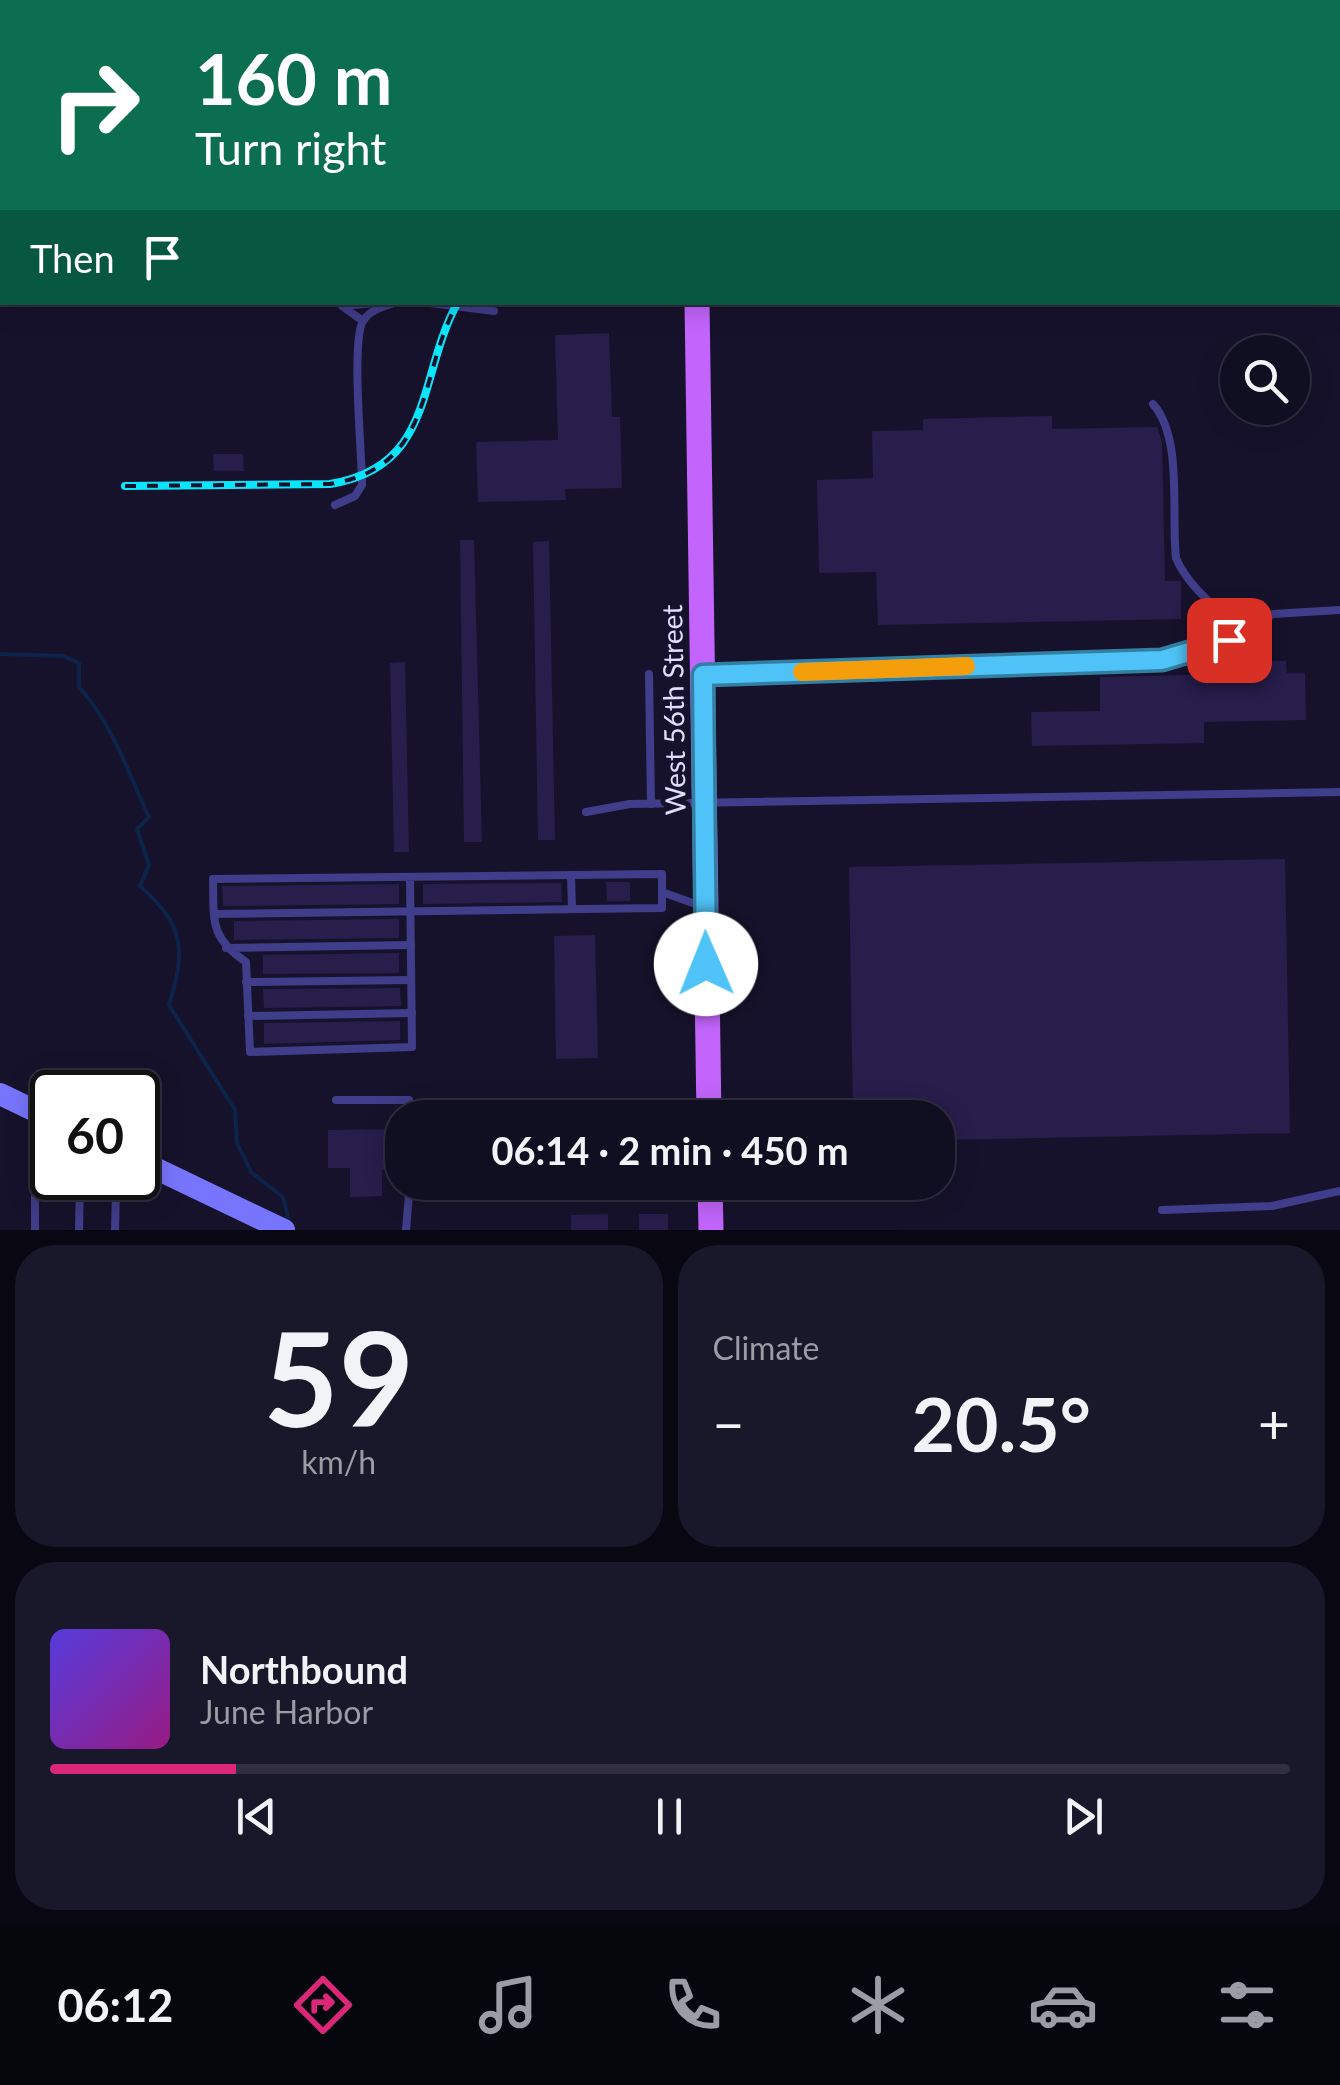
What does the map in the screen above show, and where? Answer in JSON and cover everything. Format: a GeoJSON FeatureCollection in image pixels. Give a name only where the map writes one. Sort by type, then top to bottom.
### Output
{"type":"FeatureCollection","features":[{"type":"Feature","properties":{"kind":"main road","name":"West 56th Street"},"geometry":{"type":"LineString","coordinates":[[696,305],[708,1100]]}},
{"type":"Feature","properties":{"kind":"main road"},"geometry":{"type":"LineString","coordinates":[[710,1200],[711,1230]]}},
{"type":"Feature","properties":{"kind":"street"},"geometry":{"type":"LineString","coordinates":[[0,1094],[30,1108]]}},
{"type":"Feature","properties":{"kind":"street"},"geometry":{"type":"LineString","coordinates":[[160,1171],[284,1230]]}},
{"type":"Feature","properties":{"kind":"lane"},"geometry":{"type":"LineString","coordinates":[[353,305],[342,306],[363,321]]}},
{"type":"Feature","properties":{"kind":"lane"},"geometry":{"type":"LineString","coordinates":[[335,505],[355,496],[362,486],[359,348],[363,321],[388,305]]}},
{"type":"Feature","properties":{"kind":"lane"},"geometry":{"type":"LineString","coordinates":[[446,305],[494,311]]}},
{"type":"Feature","properties":{"kind":"lane"},"geometry":{"type":"LineString","coordinates":[[1153,404],[1162,415],[1170,443],[1176,558],[1194,586],[1244,632]]}},
{"type":"Feature","properties":{"kind":"lane"},"geometry":{"type":"LineString","coordinates":[[703,675],[1162,660],[1229,640],[1274,614],[1340,610]]}},
{"type":"Feature","properties":{"kind":"lane"},"geometry":{"type":"LineString","coordinates":[[649,674],[651,804]]}},
{"type":"Feature","properties":{"kind":"lane"},"geometry":{"type":"LineString","coordinates":[[586,812],[705,802],[1340,792]]}},
{"type":"Feature","properties":{"kind":"lane"},"geometry":{"type":"LineString","coordinates":[[214,914],[410,913],[662,908],[662,874],[212,878],[214,924],[225,948],[246,962],[250,1052],[412,1047],[412,980],[410,913],[410,877]]}},
{"type":"Feature","properties":{"kind":"lane"},"geometry":{"type":"LineString","coordinates":[[571,875],[572,909]]}},
{"type":"Feature","properties":{"kind":"lane"},"geometry":{"type":"LineString","coordinates":[[662,892],[705,908]]}},
{"type":"Feature","properties":{"kind":"lane"},"geometry":{"type":"LineString","coordinates":[[225,948],[411,945]]}},
{"type":"Feature","properties":{"kind":"lane"},"geometry":{"type":"LineString","coordinates":[[246,982],[412,980]]}},
{"type":"Feature","properties":{"kind":"lane"},"geometry":{"type":"LineString","coordinates":[[248,1016],[412,1013]]}},
{"type":"Feature","properties":{"kind":"lane"},"geometry":{"type":"LineString","coordinates":[[336,1100],[385,1100]]}},
{"type":"Feature","properties":{"kind":"lane"},"geometry":{"type":"LineString","coordinates":[[1162,1210],[1272,1206],[1340,1191]]}},
{"type":"Feature","properties":{"kind":"lane"},"geometry":{"type":"LineString","coordinates":[[35,1200],[35,1230]]}},
{"type":"Feature","properties":{"kind":"lane"},"geometry":{"type":"LineString","coordinates":[[79,1230],[80,1200]]}},
{"type":"Feature","properties":{"kind":"lane"},"geometry":{"type":"LineString","coordinates":[[116,1200],[116,1230]]}},
{"type":"Feature","properties":{"kind":"lane"},"geometry":{"type":"LineString","coordinates":[[406,1230],[408,1200]]}},
{"type":"Feature","properties":{"kind":"building"},"geometry":{"type":"Polygon","coordinates":[[[609,333],[612,417],[620,417],[622,488],[565,489],[566,500],[478,502],[476,442],[558,440],[555,335],[609,333]]]}},
{"type":"Feature","properties":{"kind":"building"},"geometry":{"type":"Polygon","coordinates":[[[1052,416],[1052,429],[1157,427],[1162,442],[1165,581],[1181,581],[1181,619],[878,625],[876,572],[819,573],[817,480],[873,478],[872,431],[923,430],[923,419],[1052,416]]]}},
{"type":"Feature","properties":{"kind":"building"},"geometry":{"type":"Polygon","coordinates":[[[213,454],[243,454],[244,471],[214,471],[213,454]]]}},
{"type":"Feature","properties":{"kind":"building"},"geometry":{"type":"Polygon","coordinates":[[[460,540],[474,540],[482,842],[464,842],[460,540]]]}},
{"type":"Feature","properties":{"kind":"building"},"geometry":{"type":"Polygon","coordinates":[[[549,541],[555,840],[538,840],[533,542],[549,541]]]}},
{"type":"Feature","properties":{"kind":"building"},"geometry":{"type":"Polygon","coordinates":[[[1268,661],[1286,661],[1287,673],[1305,673],[1306,720],[1204,722],[1204,743],[1032,746],[1031,712],[1100,711],[1100,677],[1268,673],[1268,661]]]}},
{"type":"Feature","properties":{"kind":"building"},"geometry":{"type":"Polygon","coordinates":[[[405,662],[409,852],[394,852],[390,663],[405,662]]]}},
{"type":"Feature","properties":{"kind":"building"},"geometry":{"type":"Polygon","coordinates":[[[1285,859],[1290,1133],[955,1140],[955,1100],[853,1100],[849,867],[1285,859]]]}},
{"type":"Feature","properties":{"kind":"building"},"geometry":{"type":"Polygon","coordinates":[[[606,882],[630,882],[630,901],[607,901],[606,882]]]}},
{"type":"Feature","properties":{"kind":"building"},"geometry":{"type":"Polygon","coordinates":[[[561,883],[562,902],[423,904],[423,884],[561,883]]]}},
{"type":"Feature","properties":{"kind":"building"},"geometry":{"type":"Polygon","coordinates":[[[399,884],[399,904],[223,906],[222,886],[399,884]]]}},
{"type":"Feature","properties":{"kind":"building"},"geometry":{"type":"Polygon","coordinates":[[[399,919],[399,938],[234,940],[234,921],[399,919]]]}},
{"type":"Feature","properties":{"kind":"building"},"geometry":{"type":"Polygon","coordinates":[[[595,935],[598,1058],[556,1059],[554,936],[595,935]]]}},
{"type":"Feature","properties":{"kind":"building"},"geometry":{"type":"Polygon","coordinates":[[[399,953],[399,973],[263,974],[263,955],[399,953]]]}},
{"type":"Feature","properties":{"kind":"building"},"geometry":{"type":"Polygon","coordinates":[[[400,988],[401,1006],[264,1008],[263,989],[400,988]]]}},
{"type":"Feature","properties":{"kind":"building"},"geometry":{"type":"Polygon","coordinates":[[[400,1021],[400,1040],[264,1044],[264,1023],[400,1021]]]}},
{"type":"Feature","properties":{"kind":"building"},"geometry":{"type":"Polygon","coordinates":[[[385,1129],[382,1196],[350,1197],[350,1168],[328,1168],[328,1130],[385,1129]]]}},
{"type":"Feature","properties":{"kind":"building"},"geometry":{"type":"Polygon","coordinates":[[[608,1214],[608,1230],[571,1230],[571,1215],[608,1214]]]}},
{"type":"Feature","properties":{"kind":"building"},"geometry":{"type":"Polygon","coordinates":[[[639,1214],[668,1214],[668,1230],[639,1230],[639,1214]]]}},
{"type":"Feature","properties":{"kind":"waterway"},"geometry":{"type":"LineString","coordinates":[[0,654],[63,656],[79,663],[79,687],[111,733],[149,817],[137,829],[149,865],[140,886],[166,914],[178,940],[178,968],[169,1005],[235,1110],[237,1143],[252,1173],[283,1197],[289,1221]]}},
{"type":"Feature","properties":{"kind":"railway"},"geometry":{"type":"LineString","coordinates":[[125,486],[330,484],[364,474],[389,459],[406,438],[457,305]]}},
{"type":"Feature","properties":{"kind":"slow traffic"},"geometry":{"type":"LineString","coordinates":[[802,672],[966,666]]}},
{"type":"Feature","properties":{"kind":"route"},"geometry":{"type":"LineString","coordinates":[[706,964],[703,675],[1162,660],[1229,640]]}}]}
